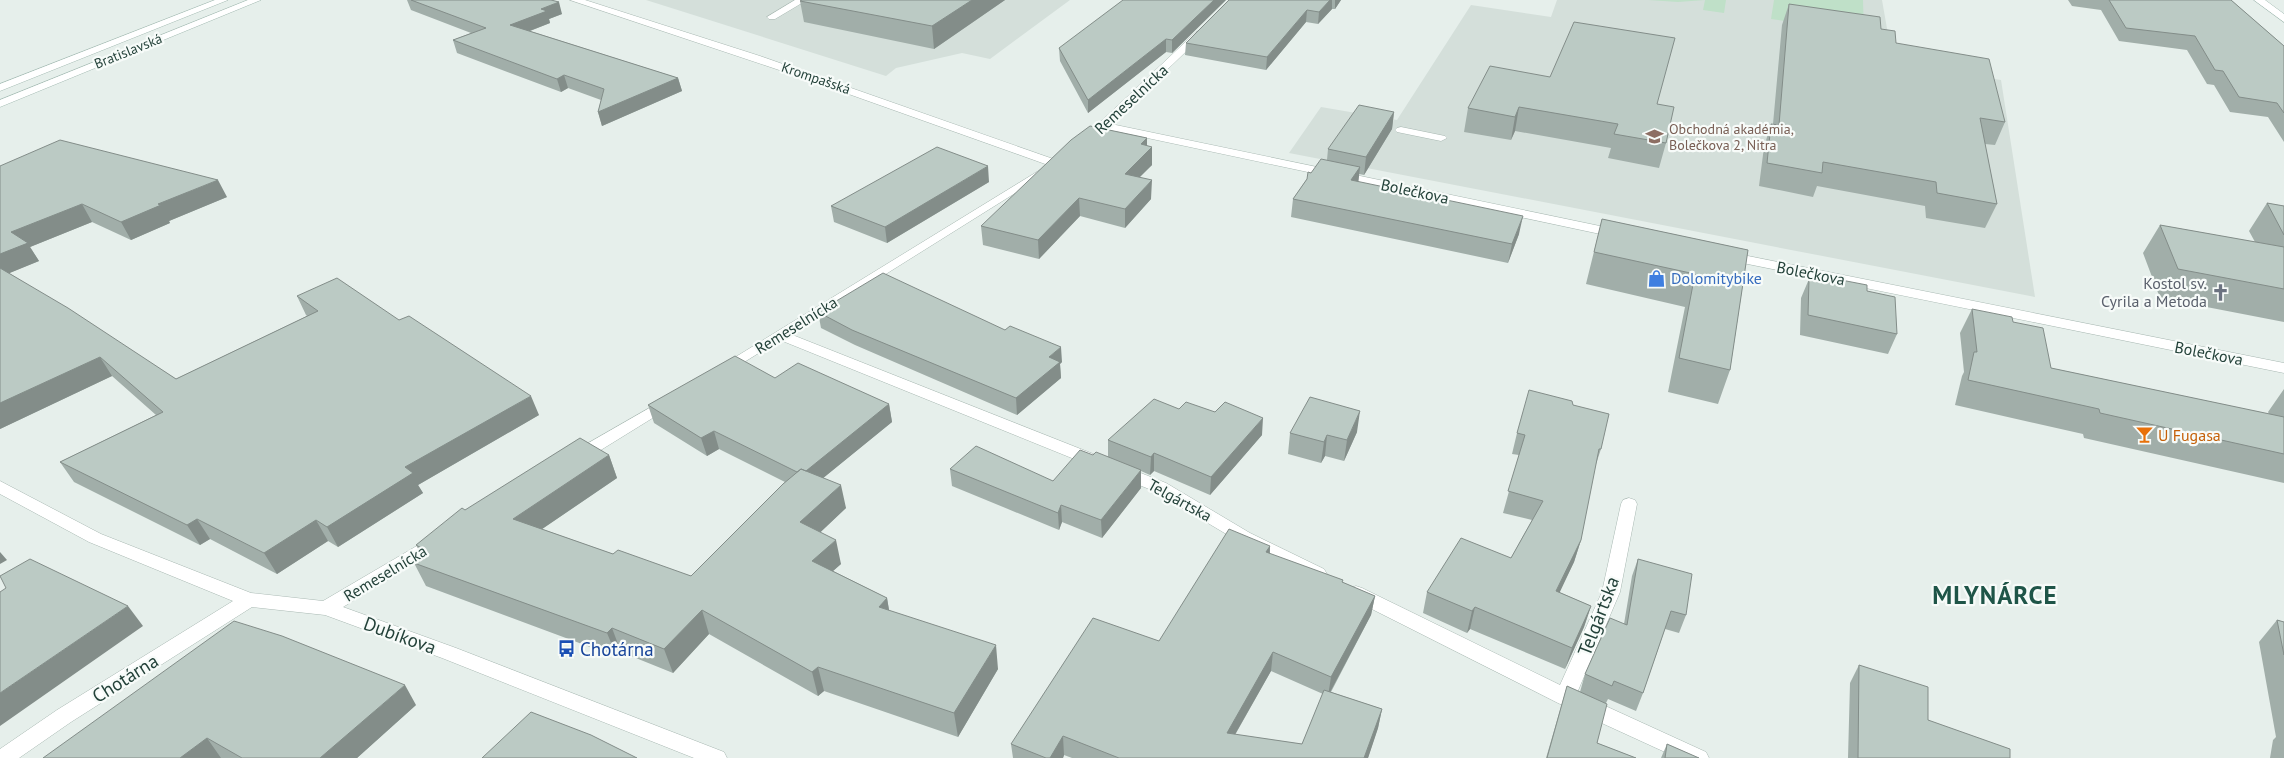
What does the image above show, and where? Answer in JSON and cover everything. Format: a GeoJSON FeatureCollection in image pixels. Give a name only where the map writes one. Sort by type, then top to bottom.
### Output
{"type":"FeatureCollection","features":[{"type":"Feature","properties":{"kind":"street","name":"Bratislavská"},"geometry":{"type":"LineString","coordinates":[[0,88],[223,0]]}},
{"type":"Feature","properties":{"kind":"street","name":"Bratislavská"},"geometry":{"type":"LineString","coordinates":[[0,104],[256,0]]}},
{"type":"Feature","properties":{"kind":"street","name":"Krompašská"},"geometry":{"type":"LineString","coordinates":[[575,0],[830,82],[1055,164]]}},
{"type":"Feature","properties":{"kind":"street"},"geometry":{"type":"LineString","coordinates":[[772,17],[802,0]]}},
{"type":"Feature","properties":{"kind":"street"},"geometry":{"type":"LineString","coordinates":[[2259,0],[2284,19]]}},
{"type":"Feature","properties":{"kind":"street","name":"Remeselnícka"},"geometry":{"type":"LineString","coordinates":[[1083,142],[1105,126],[1207,26]]}},
{"type":"Feature","properties":{"kind":"street","name":"Bolečkova"},"geometry":{"type":"LineString","coordinates":[[1105,126],[1634,237]]}},
{"type":"Feature","properties":{"kind":"street"},"geometry":{"type":"LineString","coordinates":[[1401,130],[1441,138]]}},
{"type":"Feature","properties":{"kind":"street","name":"Remeselnícka"},"geometry":{"type":"LineString","coordinates":[[713,375],[1055,164],[1069,153]]}},
{"type":"Feature","properties":{"kind":"street","name":"Bolečkova"},"geometry":{"type":"LineString","coordinates":[[1718,254],[2284,368]]}},
{"type":"Feature","properties":{"kind":"street","name":"Telgártska"},"geometry":{"type":"LineString","coordinates":[[780,335],[1160,487],[1244,537],[1565,697],[1699,758]]}},
{"type":"Feature","properties":{"kind":"street"},"geometry":{"type":"LineString","coordinates":[[562,466],[679,396]]}},
{"type":"Feature","properties":{"kind":"street","name":"Dubíkova"},"geometry":{"type":"LineString","coordinates":[[0,487],[95,538],[249,600],[326,608],[458,656],[717,758]]}},
{"type":"Feature","properties":{"kind":"street","name":"Telgártska"},"geometry":{"type":"LineString","coordinates":[[1565,697],[1611,592],[1628,504]]}},
{"type":"Feature","properties":{"kind":"street","name":"Remeselnícka"},"geometry":{"type":"LineString","coordinates":[[326,608],[454,531]]}},
{"type":"Feature","properties":{"kind":"street","name":"Chotárna"},"geometry":{"type":"LineString","coordinates":[[2,758],[249,600]]}},
{"type":"Feature","properties":{"kind":"shaded area"},"geometry":{"type":"Polygon","coordinates":[[[646,0],[1070,0],[990,59],[962,53],[896,68],[886,76],[646,0]]]}},
{"type":"Feature","properties":{"kind":"shaded area","name":"Obchodná akadémia, Bolečkova 2, Nitra"},"geometry":{"type":"Polygon","coordinates":[[[1557,0],[1882,0],[1893,63],[2001,80],[2035,297],[1289,153],[1321,107],[1397,120],[1471,5],[1551,17],[1557,0]]]}},
{"type":"Feature","properties":{"kind":"green space"},"geometry":{"type":"Polygon","coordinates":[[[1648,0],[1705,0],[1678,2],[1648,0]]]}},
{"type":"Feature","properties":{"kind":"green space"},"geometry":{"type":"Polygon","coordinates":[[[1705,0],[1726,0],[1724,13],[1703,10],[1705,0]]]}},
{"type":"Feature","properties":{"kind":"green space"},"geometry":{"type":"Polygon","coordinates":[[[1774,0],[1863,0],[1864,33],[1771,19],[1774,0]]]}},
{"type":"Feature","properties":{"kind":"building"},"geometry":{"type":"Polygon","coordinates":[[[411,0],[551,0],[559,2],[541,9],[547,11],[510,25],[678,78],[598,112],[604,89],[564,75],[557,79],[453,40],[486,28],[411,0]]]}},
{"type":"Feature","properties":{"kind":"building"},"geometry":{"type":"Polygon","coordinates":[[[972,0],[932,26],[800,1],[972,0]]]}},
{"type":"Feature","properties":{"kind":"building"},"geometry":{"type":"Polygon","coordinates":[[[1123,0],[1214,0],[1172,40],[1166,39],[1088,100],[1059,48],[1123,0]]]}},
{"type":"Feature","properties":{"kind":"building"},"geometry":{"type":"Polygon","coordinates":[[[1229,0],[1330,0],[1319,12],[1307,10],[1267,57],[1186,43],[1229,0]]]}},
{"type":"Feature","properties":{"kind":"building"},"geometry":{"type":"Polygon","coordinates":[[[2109,0],[2231,0],[2284,46],[2284,113],[2277,103],[2239,97],[2223,71],[2215,70],[2195,36],[2126,28],[2109,0]]]}},
{"type":"Feature","properties":{"kind":"building"},"geometry":{"type":"Polygon","coordinates":[[[1789,4],[1880,17],[1881,29],[1895,31],[1896,43],[1989,59],[2005,122],[1980,118],[1997,204],[1937,193],[1936,182],[1823,162],[1822,173],[1767,163],[1771,124],[1779,125],[1789,4]]]}},
{"type":"Feature","properties":{"kind":"building"},"geometry":{"type":"Polygon","coordinates":[[[1574,22],[1675,38],[1657,104],[1674,107],[1666,143],[1614,134],[1618,124],[1519,107],[1515,117],[1468,108],[1490,66],[1550,77],[1574,22]]]}},
{"type":"Feature","properties":{"kind":"building"},"geometry":{"type":"Polygon","coordinates":[[[1359,105],[1394,112],[1366,157],[1328,149],[1359,105]]]}},
{"type":"Feature","properties":{"kind":"building"},"geometry":{"type":"Polygon","coordinates":[[[1090,126],[1147,138],[1141,144],[1152,147],[1125,174],[1152,180],[1125,209],[1079,198],[1038,240],[981,226],[1071,140],[1090,126]]]}},
{"type":"Feature","properties":{"kind":"building"},"geometry":{"type":"Polygon","coordinates":[[[60,140],[218,180],[158,204],[161,205],[121,222],[82,204],[11,232],[28,243],[0,254],[0,166],[60,140]]]}},
{"type":"Feature","properties":{"kind":"building"},"geometry":{"type":"Polygon","coordinates":[[[937,147],[988,166],[885,227],[831,206],[937,147]]]}},
{"type":"Feature","properties":{"kind":"building"},"geometry":{"type":"Polygon","coordinates":[[[1321,159],[1360,167],[1351,180],[1523,216],[1512,244],[1293,199],[1307,179],[1308,172],[1311,173],[1321,159]]]}},
{"type":"Feature","properties":{"kind":"building"},"geometry":{"type":"Polygon","coordinates":[[[2267,203],[2284,206],[2284,235],[2267,203]]]}},
{"type":"Feature","properties":{"kind":"building"},"geometry":{"type":"Polygon","coordinates":[[[1602,219],[1748,250],[1730,370],[1679,358],[1695,274],[1594,252],[1602,219]]]}},
{"type":"Feature","properties":{"kind":"building"},"geometry":{"type":"Polygon","coordinates":[[[2160,225],[2284,247],[2284,289],[2178,269],[2160,225]]]}},
{"type":"Feature","properties":{"kind":"building"},"geometry":{"type":"Polygon","coordinates":[[[0,268],[68,308],[176,379],[318,311],[297,296],[337,278],[399,320],[409,316],[531,396],[405,467],[413,473],[327,527],[316,520],[264,553],[197,519],[187,525],[60,462],[163,412],[100,357],[0,403],[0,268]]]}},
{"type":"Feature","properties":{"kind":"building"},"geometry":{"type":"Polygon","coordinates":[[[883,273],[1005,330],[1010,326],[1061,347],[1049,357],[1060,362],[1016,398],[852,330],[818,312],[883,273]]]}},
{"type":"Feature","properties":{"kind":"building"},"geometry":{"type":"Polygon","coordinates":[[[1809,279],[1836,284],[1836,279],[1867,285],[1867,291],[1895,297],[1897,334],[1808,315],[1809,279]]]}},
{"type":"Feature","properties":{"kind":"building"},"geometry":{"type":"Polygon","coordinates":[[[1972,309],[2012,317],[2013,322],[2043,328],[2051,368],[2284,417],[2284,454],[2100,413],[2099,409],[1968,380],[1974,352],[1977,352],[1972,309]]]}},
{"type":"Feature","properties":{"kind":"building"},"geometry":{"type":"Polygon","coordinates":[[[735,356],[775,378],[798,363],[889,404],[806,471],[801,469],[797,472],[714,431],[701,438],[648,405],[735,356]]]}},
{"type":"Feature","properties":{"kind":"building"},"geometry":{"type":"Polygon","coordinates":[[[1529,390],[1572,401],[1573,405],[1609,414],[1601,449],[1599,449],[1581,540],[1556,591],[1591,606],[1572,648],[1475,607],[1472,611],[1427,592],[1461,538],[1511,558],[1543,501],[1508,491],[1525,435],[1517,433],[1529,390]]]}},
{"type":"Feature","properties":{"kind":"building"},"geometry":{"type":"Polygon","coordinates":[[[1310,397],[1360,411],[1347,440],[1327,435],[1324,442],[1290,433],[1310,397]]]}},
{"type":"Feature","properties":{"kind":"building"},"geometry":{"type":"Polygon","coordinates":[[[1154,399],[1179,409],[1186,402],[1215,412],[1225,402],[1263,418],[1211,477],[1154,453],[1151,457],[1108,440],[1154,399]]]}},
{"type":"Feature","properties":{"kind":"building"},"geometry":{"type":"Polygon","coordinates":[[[580,438],[609,455],[513,519],[613,554],[618,550],[691,576],[783,484],[801,469],[841,485],[800,522],[836,540],[812,561],[887,598],[879,607],[996,645],[954,713],[818,667],[812,672],[702,610],[664,649],[612,628],[607,633],[414,563],[427,551],[416,545],[462,508],[465,510],[580,438]]]}},
{"type":"Feature","properties":{"kind":"building"},"geometry":{"type":"Polygon","coordinates":[[[976,446],[1053,481],[1080,450],[1093,455],[1096,452],[1141,470],[1101,520],[1061,505],[1058,513],[950,469],[976,446]]]}},
{"type":"Feature","properties":{"kind":"building"},"geometry":{"type":"Polygon","coordinates":[[[1229,529],[1270,546],[1266,552],[1343,580],[1342,582],[1375,596],[1331,677],[1273,652],[1227,733],[1302,744],[1324,690],[1382,709],[1364,758],[1119,758],[1063,736],[1050,758],[1046,758],[1011,744],[1093,618],[1159,641],[1229,529]]]}},
{"type":"Feature","properties":{"kind":"building"},"geometry":{"type":"Polygon","coordinates":[[[30,559],[128,606],[0,693],[0,592],[6,588],[0,576],[30,559]]]}},
{"type":"Feature","properties":{"kind":"building"},"geometry":{"type":"Polygon","coordinates":[[[1638,559],[1692,574],[1686,615],[1671,611],[1643,693],[1614,681],[1612,686],[1585,674],[1610,618],[1627,625],[1638,559]]]}},
{"type":"Feature","properties":{"kind":"building"},"geometry":{"type":"Polygon","coordinates":[[[2277,620],[2284,622],[2284,655],[2277,620]]]}},
{"type":"Feature","properties":{"kind":"building"},"geometry":{"type":"Polygon","coordinates":[[[234,621],[282,636],[405,685],[320,758],[242,758],[207,738],[180,758],[43,758],[234,621]]]}},
{"type":"Feature","properties":{"kind":"building"},"geometry":{"type":"Polygon","coordinates":[[[1859,665],[1928,687],[1928,720],[2010,749],[2010,758],[1858,758],[1859,665]]]}},
{"type":"Feature","properties":{"kind":"building"},"geometry":{"type":"Polygon","coordinates":[[[1567,686],[1607,704],[1597,743],[1636,758],[1547,758],[1567,686]]]}},
{"type":"Feature","properties":{"kind":"building"},"geometry":{"type":"Polygon","coordinates":[[[531,712],[591,735],[637,758],[482,758],[531,712]]]}},
{"type":"Feature","properties":{"kind":"building"},"geometry":{"type":"Polygon","coordinates":[[[1667,744],[1699,758],[1665,758],[1667,744]]]}},
{"type":"Feature","properties":{"kind":"place","name":"Obchodná akadémia, Bolečkova 2, Nitra"},"geometry":{"type":"Point","coordinates":[1655,137]}},
{"type":"Feature","properties":{"kind":"place","name":"Dolomitybike"},"geometry":{"type":"Point","coordinates":[1657,278]}},
{"type":"Feature","properties":{"kind":"place","name":"Kostol sv. Cyrila a Metoda"},"geometry":{"type":"Point","coordinates":[2221,292]}},
{"type":"Feature","properties":{"kind":"place","name":"U Fugasa"},"geometry":{"type":"Point","coordinates":[2144,435]}},
{"type":"Feature","properties":{"kind":"place","name":"Chotárna"},"geometry":{"type":"Point","coordinates":[566,649]}},
{"type":"Feature","properties":{"kind":"district","name":"MLYNÁRCE"},"geometry":{"type":"Point","coordinates":[1995,595]}}]}
